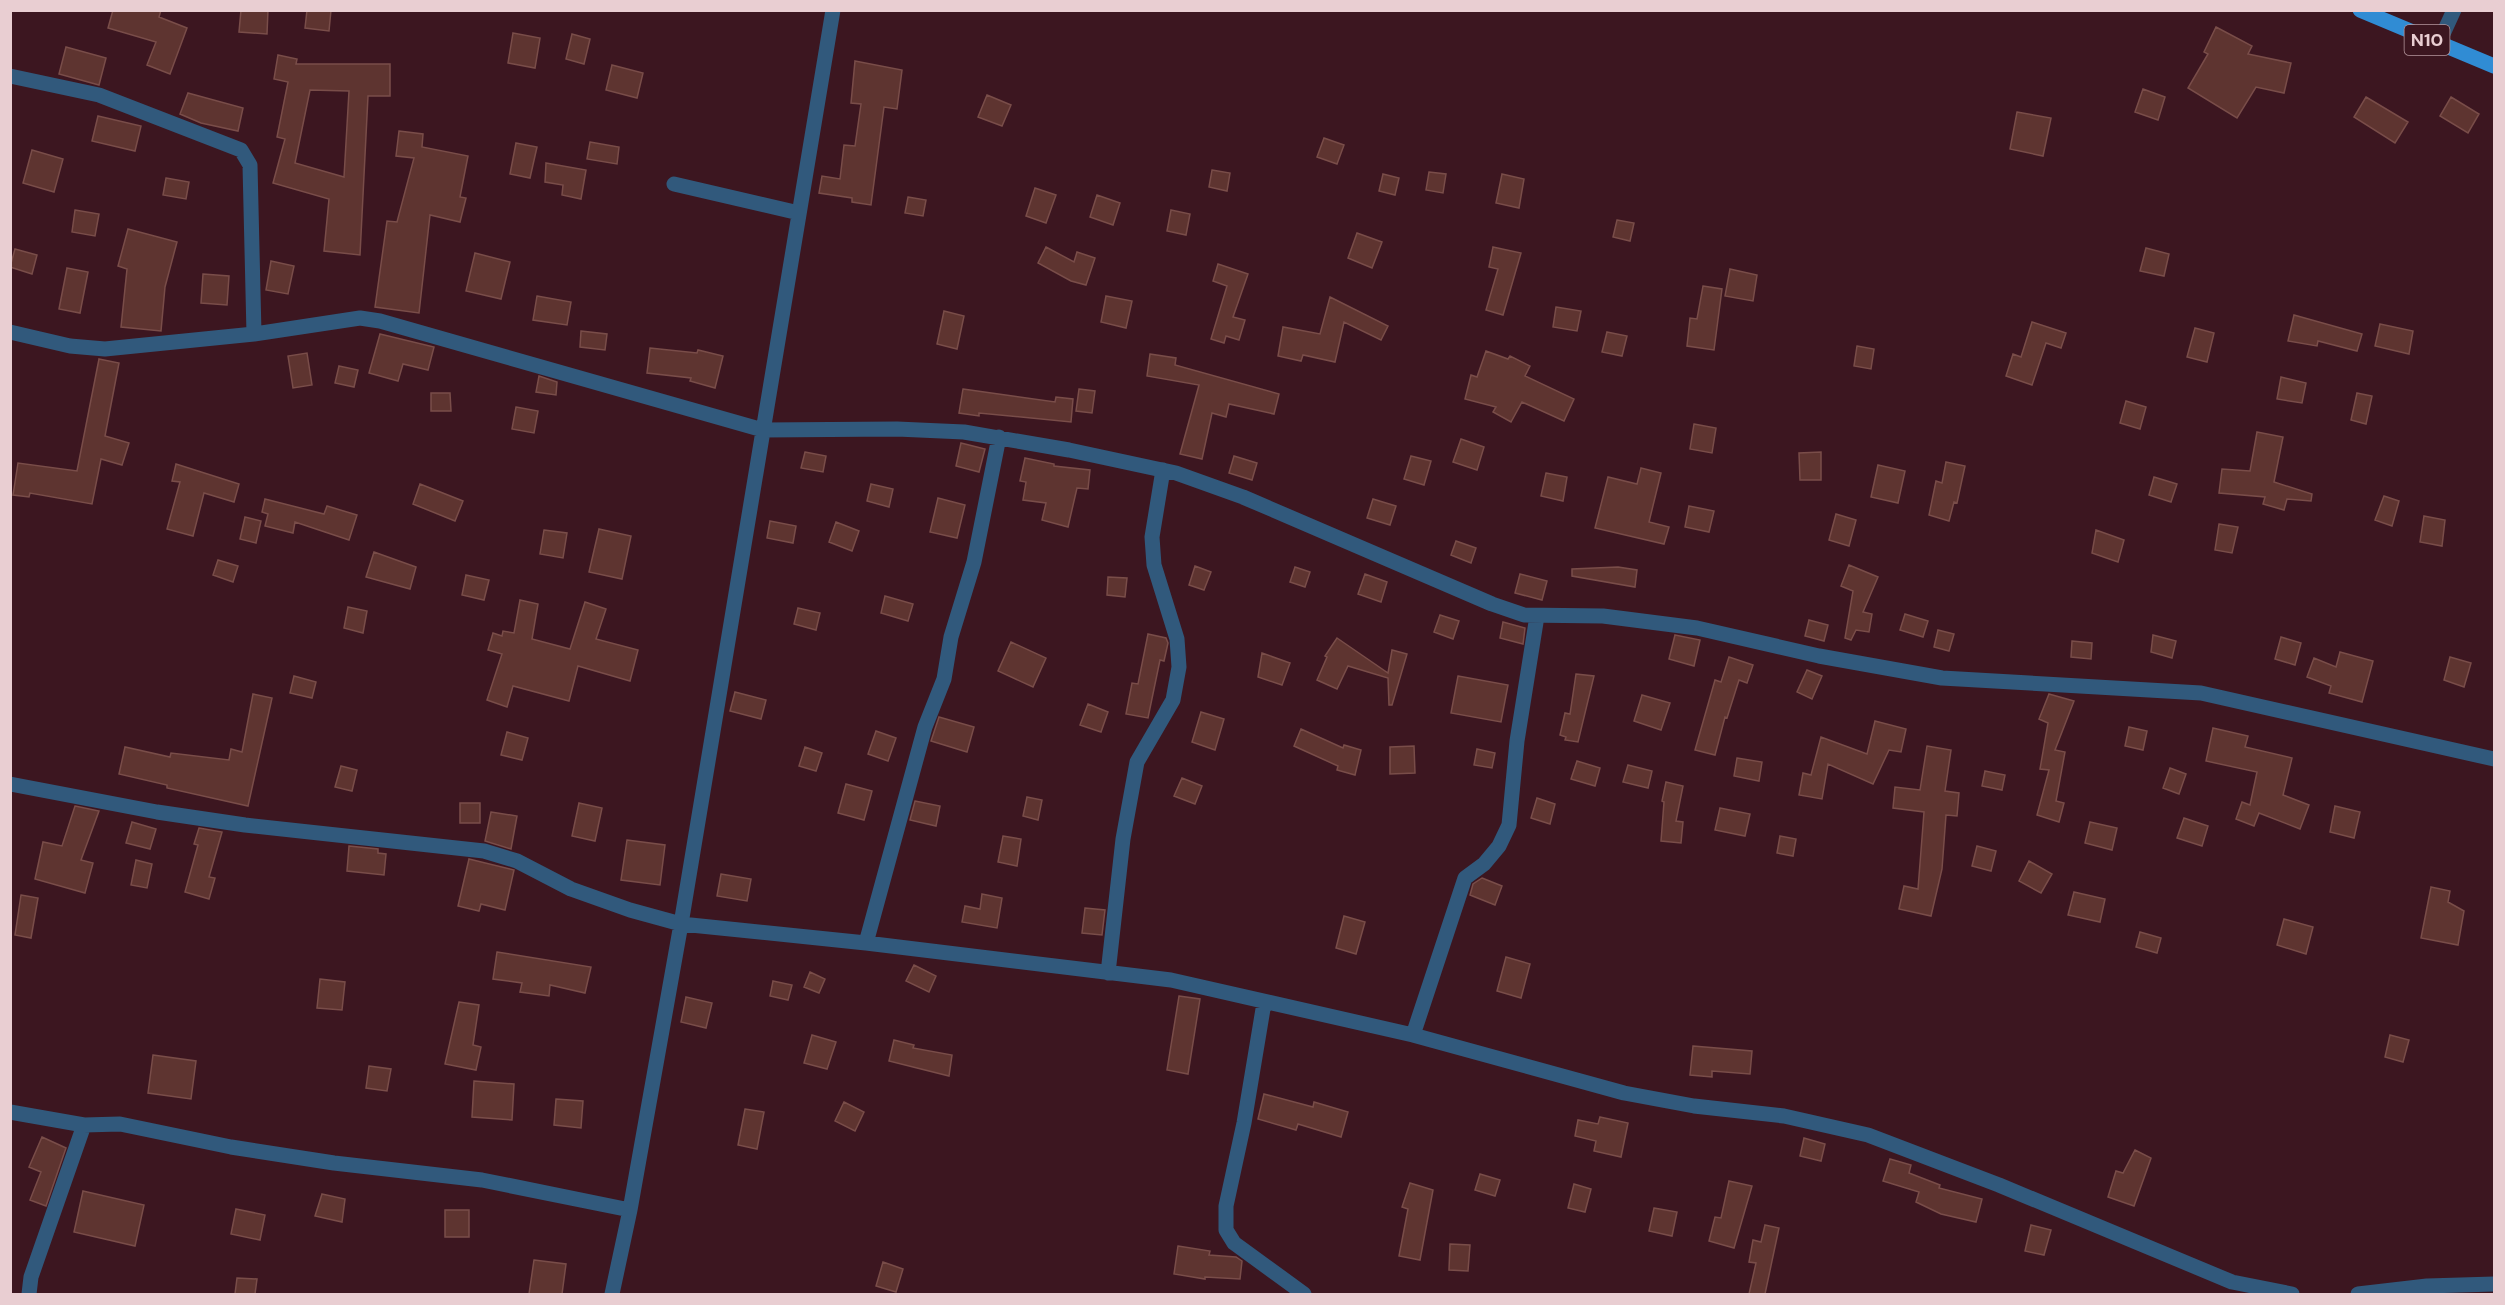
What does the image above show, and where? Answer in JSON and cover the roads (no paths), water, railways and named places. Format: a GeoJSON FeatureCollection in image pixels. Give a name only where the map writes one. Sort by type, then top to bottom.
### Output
{"type":"FeatureCollection","features":[{"type":"Feature","properties":{"kind":"main road","name":"N10"},"geometry":{"type":"LineString","coordinates":[[2365,11],[2438,45],[2494,66]]}},
{"type":"Feature","properties":{"kind":"street"},"geometry":{"type":"LineString","coordinates":[[612,1294],[630,1210],[681,924],[833,10]]}},
{"type":"Feature","properties":{"kind":"street"},"geometry":{"type":"LineString","coordinates":[[2438,45],[2454,10]]}},
{"type":"Feature","properties":{"kind":"street"},"geometry":{"type":"LineString","coordinates":[[10,76],[99,95],[241,150],[250,165],[254,334]]}},
{"type":"Feature","properties":{"kind":"street"},"geometry":{"type":"LineString","coordinates":[[674,184],[800,213]]}},
{"type":"Feature","properties":{"kind":"street"},"geometry":{"type":"LineString","coordinates":[[10,332],[70,346],[105,349],[254,334],[360,318],[380,321],[763,430],[897,429],[999,437],[1163,470],[1243,497],[1492,604],[1524,615],[1603,616],[1697,628],[1819,656],[1942,678],[2201,693],[2494,759]]}},
{"type":"Feature","properties":{"kind":"street"},"geometry":{"type":"LineString","coordinates":[[866,943],[925,727],[944,679],[951,637],[974,562],[999,437]]}},
{"type":"Feature","properties":{"kind":"street"},"geometry":{"type":"LineString","coordinates":[[1108,973],[1123,839],[1137,762],[1173,700],[1179,667],[1177,639],[1154,565],[1152,537],[1163,470]]}},
{"type":"Feature","properties":{"kind":"street"},"geometry":{"type":"LineString","coordinates":[[1413,1035],[1465,878],[1484,864],[1499,846],[1509,825],[1517,741],[1538,616]]}},
{"type":"Feature","properties":{"kind":"street"},"geometry":{"type":"LineString","coordinates":[[10,784],[234,823],[484,851],[517,861],[571,889],[630,910],[681,924],[866,943],[1171,980],[1264,1003],[1413,1035],[1624,1093],[1694,1106],[1784,1116],[1868,1135],[2000,1185],[2232,1282],[2292,1294]]}},
{"type":"Feature","properties":{"kind":"street"},"geometry":{"type":"LineString","coordinates":[[1264,1003],[1244,1123],[1226,1206],[1226,1230],[1234,1243],[1304,1294]]}},
{"type":"Feature","properties":{"kind":"street"},"geometry":{"type":"LineString","coordinates":[[10,1112],[84,1125],[120,1125],[231,1147],[334,1163],[482,1180],[630,1210]]}},
{"type":"Feature","properties":{"kind":"street"},"geometry":{"type":"LineString","coordinates":[[29,1294],[31,1277],[84,1125]]}},
{"type":"Feature","properties":{"kind":"street"},"geometry":{"type":"LineString","coordinates":[[2358,1294],[2446,1284],[2494,1284]]}}]}
